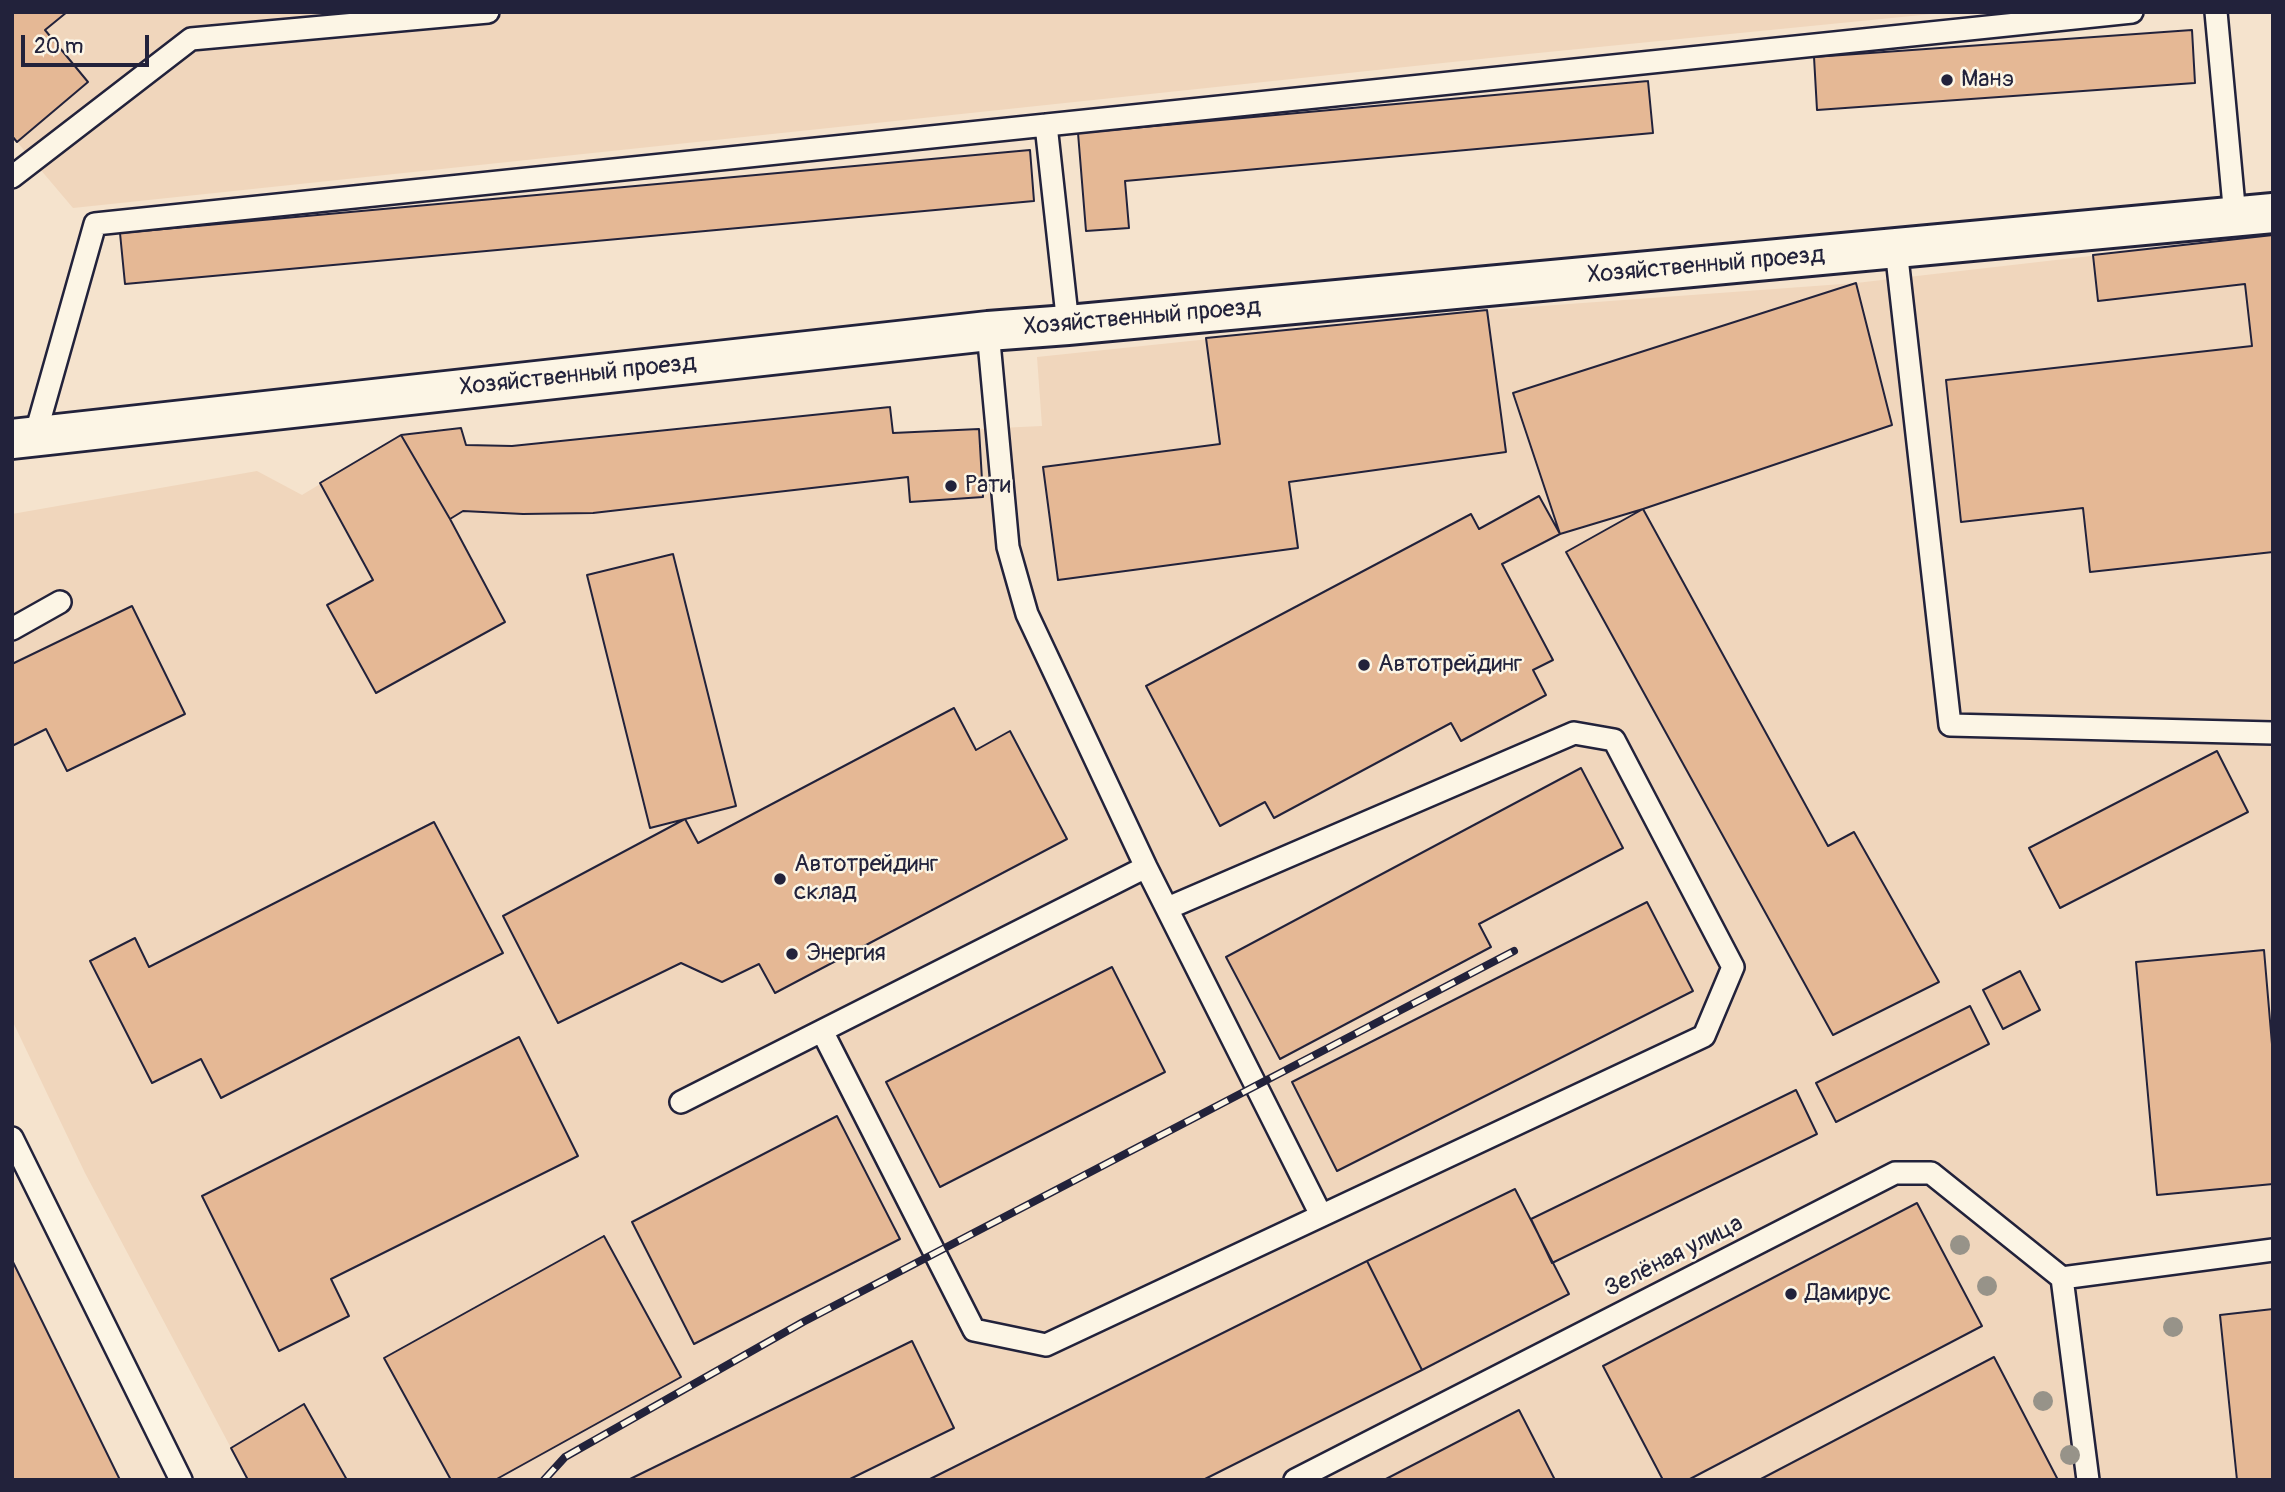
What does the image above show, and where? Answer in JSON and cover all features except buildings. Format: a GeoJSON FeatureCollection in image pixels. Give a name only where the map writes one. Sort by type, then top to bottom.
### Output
{"type":"FeatureCollection","features":[{"type":"Feature","properties":{"kind":"street","name":"Хозяйственный проезд"},"geometry":{"type":"LineString","coordinates":[[24,437],[988,331],[2273,213]]}},
{"type":"Feature","properties":{"kind":"lane"},"geometry":{"type":"LineString","coordinates":[[12,177],[191,38],[488,12]]}},
{"type":"Feature","properties":{"kind":"lane"},"geometry":{"type":"LineString","coordinates":[[24,437],[95,224],[2132,12]]}},
{"type":"Feature","properties":{"kind":"lane"},"geometry":{"type":"LineString","coordinates":[[2216,12],[2235,217]]}},
{"type":"Feature","properties":{"kind":"lane"},"geometry":{"type":"LineString","coordinates":[[1046,125],[1068,325]]}},
{"type":"Feature","properties":{"kind":"lane"},"geometry":{"type":"LineString","coordinates":[[1896,249],[1950,725],[2273,733]]}},
{"type":"Feature","properties":{"kind":"lane"},"geometry":{"type":"LineString","coordinates":[[988,331],[1008,547],[1027,614],[1146,867],[1321,1215]]}},
{"type":"Feature","properties":{"kind":"lane"},"geometry":{"type":"LineString","coordinates":[[12,629],[60,602]]}},
{"type":"Feature","properties":{"kind":"lane"},"geometry":{"type":"LineString","coordinates":[[822,1031],[974,1330],[1046,1345],[1704,1036],[1733,967],[1614,740],[1574,733],[1168,908]]}},
{"type":"Feature","properties":{"kind":"lane"},"geometry":{"type":"LineString","coordinates":[[681,1102],[1146,867]]}},
{"type":"Feature","properties":{"kind":"lane"},"geometry":{"type":"LineString","coordinates":[[12,1138],[181,1480]]}},
{"type":"Feature","properties":{"kind":"lane","name":"Зелёная улица"},"geometry":{"type":"LineString","coordinates":[[1295,1480],[1895,1173],[1931,1173],[2062,1278]]}},
{"type":"Feature","properties":{"kind":"lane"},"geometry":{"type":"LineString","coordinates":[[2088,1480],[2062,1278],[2273,1250]]}},
{"type":"Feature","properties":{"kind":"shaded area"},"geometry":{"type":"Polygon","coordinates":[[[12,12],[1952,12],[1528,54],[73,208],[12,136],[12,12]]]}},
{"type":"Feature","properties":{"kind":"shaded area"},"geometry":{"type":"Polygon","coordinates":[[[2273,235],[2273,1480],[248,1480],[85,1173],[12,1020],[12,514],[257,471],[302,495],[401,435],[460,428],[466,445],[512,446],[890,407],[893,433],[1042,426],[1037,357],[1487,310],[1856,283],[2273,235]]]}},
{"type":"Feature","properties":{"kind":"railway"},"geometry":{"type":"LineString","coordinates":[[544,1480],[565,1457],[803,1322],[1514,951]]}},
{"type":"Feature","properties":{"kind":"place","name":"Манэ"},"geometry":{"type":"Point","coordinates":[1947,80]}},
{"type":"Feature","properties":{"kind":"place","name":"Рати"},"geometry":{"type":"Point","coordinates":[951,486]}},
{"type":"Feature","properties":{"kind":"place","name":"Автотрейдинг"},"geometry":{"type":"Point","coordinates":[1364,665]}},
{"type":"Feature","properties":{"kind":"place","name":"Автотрейдинг склад"},"geometry":{"type":"Point","coordinates":[780,879]}},
{"type":"Feature","properties":{"kind":"place","name":"Энергия"},"geometry":{"type":"Point","coordinates":[792,954]}},
{"type":"Feature","properties":{"kind":"place","name":"Дамирус"},"geometry":{"type":"Point","coordinates":[1791,1294]}}]}
